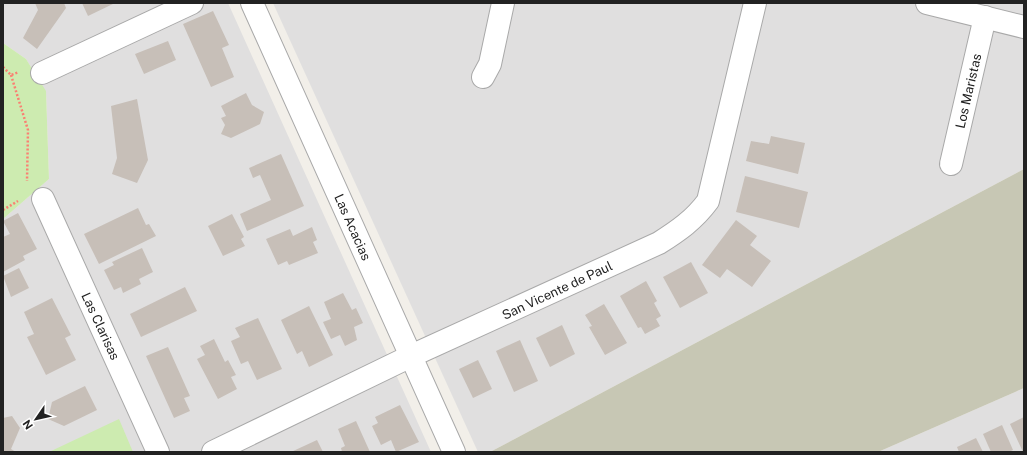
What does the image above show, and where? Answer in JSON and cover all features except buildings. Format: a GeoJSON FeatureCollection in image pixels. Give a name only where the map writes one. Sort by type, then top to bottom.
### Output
{"type":"FeatureCollection","features":[{"type":"Feature","properties":{"kind":"street"},"geometry":{"type":"LineString","coordinates":[[42,73],[192,3]]}},
{"type":"Feature","properties":{"kind":"street","name":"Las Acacias"},"geometry":{"type":"LineString","coordinates":[[252,3],[454,452]]}},
{"type":"Feature","properties":{"kind":"street"},"geometry":{"type":"LineString","coordinates":[[483,77],[490,64],[503,3]]}},
{"type":"Feature","properties":{"kind":"street","name":"San Vicente de Paul"},"geometry":{"type":"LineString","coordinates":[[213,452],[411,356],[658,243],[686,226],[698,215],[708,201],[755,3]]}},
{"type":"Feature","properties":{"kind":"street"},"geometry":{"type":"LineString","coordinates":[[927,3],[1024,27]]}},
{"type":"Feature","properties":{"kind":"street","name":"Los Maristas"},"geometry":{"type":"LineString","coordinates":[[951,164],[985,17]]}},
{"type":"Feature","properties":{"kind":"street","name":"Las Clarisas"},"geometry":{"type":"LineString","coordinates":[[35,194],[158,452]]}},
{"type":"Feature","properties":{"kind":"path"},"geometry":{"type":"LineString","coordinates":[[11,75],[28,130],[35,194]]}},
{"type":"Feature","properties":{"kind":"shaded area"},"geometry":{"type":"Polygon","coordinates":[[[3,3],[228,3],[431,452],[3,452],[3,219],[49,179],[46,92],[26,59],[3,43],[3,3]]]}},
{"type":"Feature","properties":{"kind":"shaded area"},"geometry":{"type":"Polygon","coordinates":[[[273,3],[1024,3],[1024,169],[490,452],[478,452],[273,3]]]}},
{"type":"Feature","properties":{"kind":"shaded area"},"geometry":{"type":"Polygon","coordinates":[[[1024,169],[1024,388],[878,452],[490,452],[1024,169]]]}},
{"type":"Feature","properties":{"kind":"shaded area"},"geometry":{"type":"Polygon","coordinates":[[[1024,388],[1024,452],[878,452],[1024,388]]]}},
{"type":"Feature","properties":{"kind":"green space"},"geometry":{"type":"Polygon","coordinates":[[[3,43],[26,59],[46,91],[49,179],[3,219],[3,43]]]}},
{"type":"Feature","properties":{"kind":"green space"},"geometry":{"type":"Polygon","coordinates":[[[119,419],[133,452],[49,452],[119,419]]]}}]}
